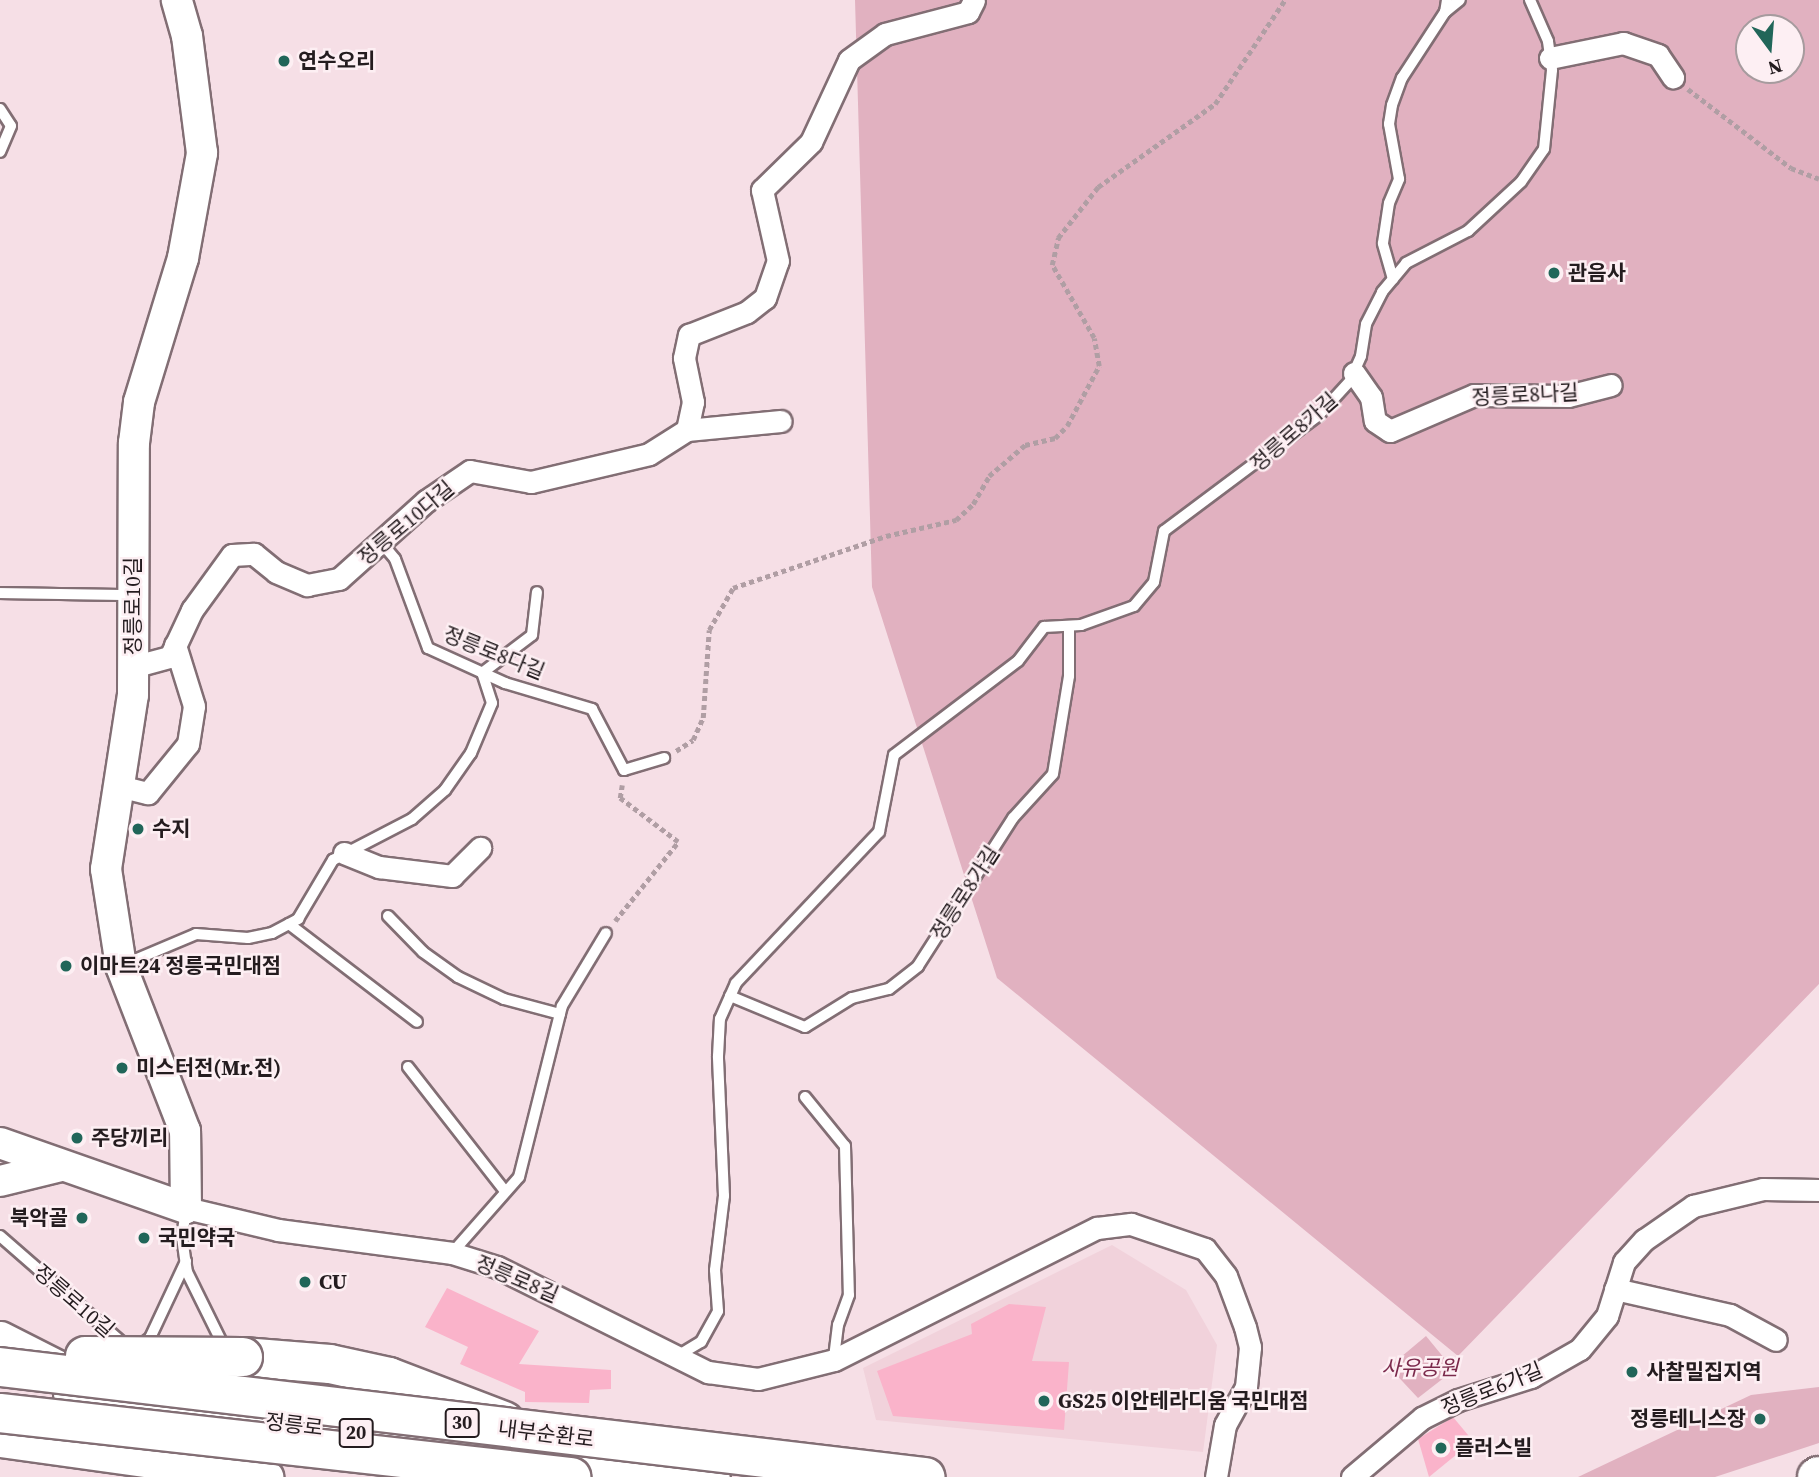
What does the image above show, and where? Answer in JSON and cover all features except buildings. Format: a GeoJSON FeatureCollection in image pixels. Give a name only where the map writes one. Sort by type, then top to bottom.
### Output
{"type":"FeatureCollection","features":[{"type":"Feature","properties":{"kind":"highway"},"geometry":{"type":"LineString","coordinates":[[0,1364],[97,1356],[243,1357],[330,1364],[388,1377],[554,1440],[698,1470],[765,1477]]}},
{"type":"Feature","properties":{"kind":"highway","name":"내부순환로"},"geometry":{"type":"LineString","coordinates":[[0,1364],[925,1477]]}},
{"type":"Feature","properties":{"kind":"highway","name":"내부순환로"},"geometry":{"type":"LineString","coordinates":[[0,1413],[225,1461],[571,1477]]}},
{"type":"Feature","properties":{"kind":"highway"},"geometry":{"type":"LineString","coordinates":[[225,1461],[388,1477]]}},
{"type":"Feature","properties":{"kind":"main road","name":"정릉로10길"},"geometry":{"type":"LineString","coordinates":[[177,0],[187,36],[202,153],[183,258],[139,402],[132,595],[133,695],[115,785],[106,869],[121,966],[140,1023],[177,1104],[188,1156],[186,1208]]}},
{"type":"Feature","properties":{"kind":"main road"},"geometry":{"type":"LineString","coordinates":[[3,1145],[186,1208]]}},
{"type":"Feature","properties":{"kind":"main road"},"geometry":{"type":"LineString","coordinates":[[3,1145],[19,1161],[6,1179]]}},
{"type":"Feature","properties":{"kind":"main road"},"geometry":{"type":"LineString","coordinates":[[6,1179],[62,1166]]}},
{"type":"Feature","properties":{"kind":"main road"},"geometry":{"type":"LineString","coordinates":[[0,1338],[53,1367],[80,1374],[117,1398]]}},
{"type":"Feature","properties":{"kind":"main road"},"geometry":{"type":"LineString","coordinates":[[0,1364],[75,1381],[117,1398]]}},
{"type":"Feature","properties":{"kind":"main road","name":"정릉로"},"geometry":{"type":"LineString","coordinates":[[0,1383],[117,1398],[165,1408],[698,1470]]}},
{"type":"Feature","properties":{"kind":"main road"},"geometry":{"type":"LineString","coordinates":[[165,1408],[208,1443],[268,1465]]}},
{"type":"Feature","properties":{"kind":"main road"},"geometry":{"type":"LineString","coordinates":[[0,1440],[268,1465],[505,1477]]}},
{"type":"Feature","properties":{"kind":"street"},"geometry":{"type":"LineString","coordinates":[[687,430],[693,402],[684,358],[689,335],[747,313],[765,298],[778,261],[762,190],[811,142],[849,60],[885,34],[968,12],[974,0]]}},
{"type":"Feature","properties":{"kind":"street"},"geometry":{"type":"LineString","coordinates":[[1550,58],[1623,43],[1658,55],[1673,77]]}},
{"type":"Feature","properties":{"kind":"street","name":"정릉로8나길"},"geometry":{"type":"LineString","coordinates":[[1354,373],[1371,397],[1375,421],[1390,430],[1474,394],[1568,396],[1611,384]]}},
{"type":"Feature","properties":{"kind":"street","name":"정릉로10다길"},"geometry":{"type":"LineString","coordinates":[[132,667],[170,657],[210,580],[232,555],[254,554],[276,572],[307,585],[339,579],[380,541],[470,471],[531,482],[649,454],[687,430],[781,421]]}},
{"type":"Feature","properties":{"kind":"street"},"geometry":{"type":"LineString","coordinates":[[115,785],[148,793],[188,744],[194,706],[175,645]]}},
{"type":"Feature","properties":{"kind":"street"},"geometry":{"type":"LineString","coordinates":[[345,853],[379,867],[452,876],[480,848]]}},
{"type":"Feature","properties":{"kind":"street","name":"정릉로6가길"},"geometry":{"type":"LineString","coordinates":[[1352,1477],[1422,1418],[1458,1400],[1531,1377],[1580,1349],[1607,1316],[1624,1262],[1644,1240],[1693,1206],[1763,1189],[1819,1190]]}},
{"type":"Feature","properties":{"kind":"street","name":"정릉로8길"},"geometry":{"type":"LineString","coordinates":[[186,1208],[278,1230],[452,1253],[497,1267],[679,1355],[708,1372],[758,1379],[834,1360],[1097,1228],[1131,1224],[1193,1242],[1214,1257],[1226,1276],[1250,1347],[1246,1387],[1225,1425],[1216,1477]]}},
{"type":"Feature","properties":{"kind":"street"},"geometry":{"type":"LineString","coordinates":[[1615,1289],[1730,1315],[1776,1339]]}},
{"type":"Feature","properties":{"kind":"lane"},"geometry":{"type":"LineString","coordinates":[[1393,279],[1384,243],[1389,203],[1399,180],[1390,124],[1392,104],[1402,78],[1446,6],[1460,0]]}},
{"type":"Feature","properties":{"kind":"lane","name":"정릉로8가길"},"geometry":{"type":"LineString","coordinates":[[679,1355],[701,1342],[718,1311],[715,1270],[724,1172],[718,1056],[720,1019],[736,983],[879,832],[894,755],[1018,661],[1044,627],[1069,626],[1134,606],[1154,582],[1164,531],[1318,416],[1354,373],[1366,324],[1406,263],[1468,230],[1490,212],[1537,160],[1544,149],[1550,58],[1548,41],[1530,0]]}},
{"type":"Feature","properties":{"kind":"lane"},"geometry":{"type":"LineString","coordinates":[[0,109],[11,126],[0,152]]}},
{"type":"Feature","properties":{"kind":"lane","name":"정릉로8다길"},"geometry":{"type":"LineString","coordinates":[[380,541],[395,559],[428,648],[482,673],[592,709],[624,770]]}},
{"type":"Feature","properties":{"kind":"lane"},"geometry":{"type":"LineString","coordinates":[[121,966],[196,934],[248,938],[289,924],[298,919],[333,860],[412,819],[445,790],[471,753],[492,703],[482,673],[532,635],[537,592]]}},
{"type":"Feature","properties":{"kind":"lane"},"geometry":{"type":"LineString","coordinates":[[0,593],[132,595]]}},
{"type":"Feature","properties":{"kind":"lane","name":"정릉로8가길"},"geometry":{"type":"LineString","coordinates":[[730,996],[805,1027],[852,998],[889,989],[918,966],[1013,818],[1054,774],[1069,676],[1069,626]]}},
{"type":"Feature","properties":{"kind":"lane"},"geometry":{"type":"LineString","coordinates":[[624,770],[664,758]]}},
{"type":"Feature","properties":{"kind":"lane"},"geometry":{"type":"LineString","coordinates":[[388,916],[423,952],[458,977],[504,999],[560,1014]]}},
{"type":"Feature","properties":{"kind":"lane"},"geometry":{"type":"LineString","coordinates":[[289,924],[417,1022]]}},
{"type":"Feature","properties":{"kind":"lane"},"geometry":{"type":"LineString","coordinates":[[452,1253],[519,1177],[560,1014],[606,933]]}},
{"type":"Feature","properties":{"kind":"lane"},"geometry":{"type":"LineString","coordinates":[[408,1067],[505,1191]]}},
{"type":"Feature","properties":{"kind":"lane"},"geometry":{"type":"LineString","coordinates":[[805,1097],[845,1146],[849,1295],[838,1325],[834,1360]]}},
{"type":"Feature","properties":{"kind":"lane","name":"정릉로10길"},"geometry":{"type":"LineString","coordinates":[[186,1208],[182,1237],[186,1261],[225,1349]]}},
{"type":"Feature","properties":{"kind":"lane","name":"정릉로10길"},"geometry":{"type":"LineString","coordinates":[[0,1236],[118,1340],[136,1348],[150,1338],[186,1261]]}},
{"type":"Feature","properties":{"kind":"path"},"geometry":{"type":"LineString","coordinates":[[664,758],[694,740],[703,718],[709,630],[733,588],[886,536],[956,520],[973,504],[989,476],[1025,445],[1055,439],[1067,426],[1098,366],[1094,338],[1052,265],[1058,239],[1098,187],[1215,104],[1285,0]]}},
{"type":"Feature","properties":{"kind":"path"},"geometry":{"type":"LineString","coordinates":[[1673,77],[1791,168],[1819,179]]}},
{"type":"Feature","properties":{"kind":"path"},"geometry":{"type":"LineString","coordinates":[[606,933],[678,842],[620,798],[624,770]]}},
{"type":"Feature","properties":{"kind":"shaded area"},"geometry":{"type":"Polygon","coordinates":[[[1112,1245],[1186,1290],[1217,1345],[1203,1452],[876,1420],[863,1368],[1112,1245]]]}},
{"type":"Feature","properties":{"kind":"green space"},"geometry":{"type":"Polygon","coordinates":[[[855,0],[1819,0],[1819,984],[1458,1356],[997,978],[872,587],[855,0]]]}},
{"type":"Feature","properties":{"kind":"green space","name":"사유공원"},"geometry":{"type":"Polygon","coordinates":[[[1426,1336],[1454,1370],[1418,1398],[1389,1367],[1426,1336]]]}},
{"type":"Feature","properties":{"kind":"green space","name":"정릉테니스장"},"geometry":{"type":"Polygon","coordinates":[[[1819,1387],[1819,1443],[1715,1477],[1578,1477],[1751,1395],[1819,1387]]]}},
{"type":"Feature","properties":{"kind":"place","name":"연수오리"},"geometry":{"type":"Point","coordinates":[284,61]}},
{"type":"Feature","properties":{"kind":"place","name":"관음사"},"geometry":{"type":"Point","coordinates":[1554,273]}},
{"type":"Feature","properties":{"kind":"place","name":"수지"},"geometry":{"type":"Point","coordinates":[138,829]}},
{"type":"Feature","properties":{"kind":"place","name":"이마트24 정릉국민대점"},"geometry":{"type":"Point","coordinates":[66,966]}},
{"type":"Feature","properties":{"kind":"place","name":"미스터전(Mr.전)"},"geometry":{"type":"Point","coordinates":[122,1068]}},
{"type":"Feature","properties":{"kind":"place","name":"주당끼리"},"geometry":{"type":"Point","coordinates":[77,1138]}},
{"type":"Feature","properties":{"kind":"place","name":"북악골"},"geometry":{"type":"Point","coordinates":[82,1218]}},
{"type":"Feature","properties":{"kind":"place","name":"국민약국"},"geometry":{"type":"Point","coordinates":[144,1238]}},
{"type":"Feature","properties":{"kind":"place","name":"CU"},"geometry":{"type":"Point","coordinates":[305,1282]}},
{"type":"Feature","properties":{"kind":"place","name":"사찰밀집지역"},"geometry":{"type":"Point","coordinates":[1632,1372]}},
{"type":"Feature","properties":{"kind":"place","name":"GS25 이안테라디움 국민대점"},"geometry":{"type":"Point","coordinates":[1044,1401]}},
{"type":"Feature","properties":{"kind":"place","name":"정릉테니스장"},"geometry":{"type":"Point","coordinates":[1760,1419]}},
{"type":"Feature","properties":{"kind":"place","name":"플러스빌"},"geometry":{"type":"Point","coordinates":[1441,1448]}}]}
